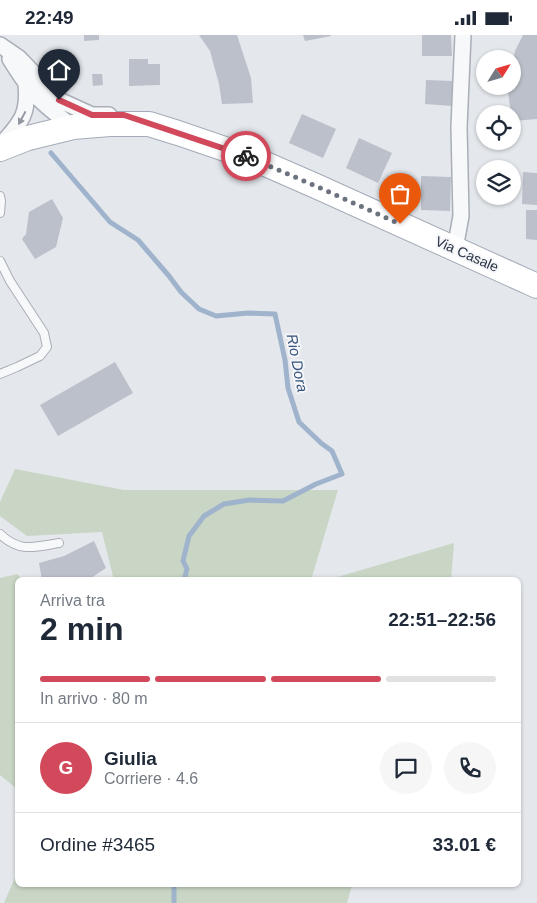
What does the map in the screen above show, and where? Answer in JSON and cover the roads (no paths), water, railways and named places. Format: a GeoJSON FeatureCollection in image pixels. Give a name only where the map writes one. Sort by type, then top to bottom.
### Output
{"type":"FeatureCollection","features":[{"type":"Feature","properties":{"kind":"main road","name":"Via Casale"},"geometry":{"type":"LineString","coordinates":[[0,148],[28,138],[73,127],[110,124],[149,125],[254,159],[455,249],[490,261],[537,286]]}},
{"type":"Feature","properties":{"kind":"street"},"geometry":{"type":"LineString","coordinates":[[455,249],[461,216],[459,127],[463,35]]}},
{"type":"Feature","properties":{"kind":"street"},"geometry":{"type":"LineString","coordinates":[[2,46],[26,84],[54,113],[73,127]]}},
{"type":"Feature","properties":{"kind":"street"},"geometry":{"type":"LineString","coordinates":[[2,46],[19,58],[59,100],[92,115],[124,115],[149,125]]}},
{"type":"Feature","properties":{"kind":"street"},"geometry":{"type":"LineString","coordinates":[[0,148],[25,114],[28,97],[26,84]]}},
{"type":"Feature","properties":{"kind":"lane"},"geometry":{"type":"LineString","coordinates":[[0,196],[0,213]]}},
{"type":"Feature","properties":{"kind":"lane"},"geometry":{"type":"LineString","coordinates":[[0,261],[10,281],[44,333],[47,347],[40,357],[0,374]]}},
{"type":"Feature","properties":{"kind":"lane"},"geometry":{"type":"LineString","coordinates":[[0,534],[10,543],[30,548],[59,543]]}},
{"type":"Feature","properties":{"kind":"waterway","name":"Rio Dora"},"geometry":{"type":"LineString","coordinates":[[51,153],[110,222],[138,240],[181,292],[199,309],[216,316],[248,313],[275,314],[285,360],[288,388],[299,422],[332,451],[342,474],[316,484],[283,501],[249,500],[224,504],[204,516],[189,536],[183,561],[187,569],[185,577]]}},
{"type":"Feature","properties":{"kind":"waterway","name":"Rio Dora"},"geometry":{"type":"LineString","coordinates":[[174,887],[174,903]]}}]}
